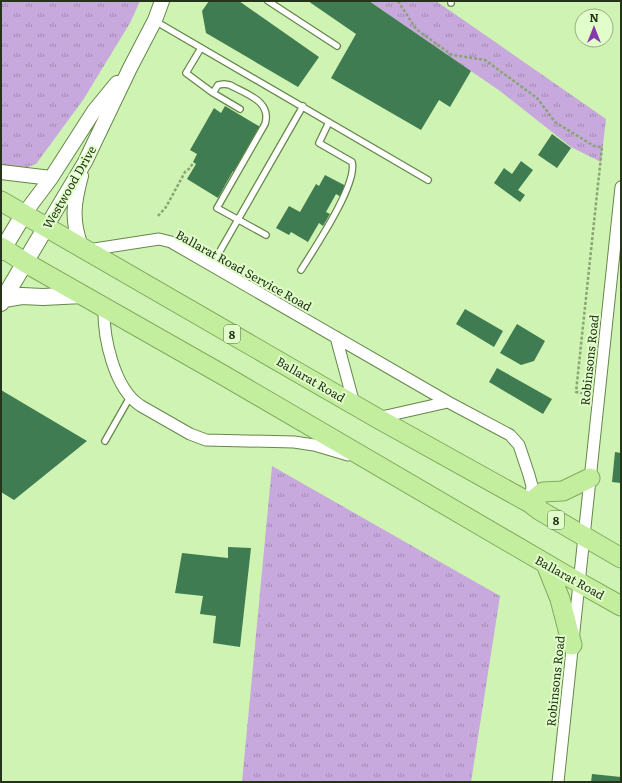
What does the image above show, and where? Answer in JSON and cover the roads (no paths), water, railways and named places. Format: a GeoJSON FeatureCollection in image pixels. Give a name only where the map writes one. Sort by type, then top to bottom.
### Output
{"type":"FeatureCollection","features":[{"type":"Feature","properties":{"kind":"highway","name":"Ballarat Road"},"geometry":{"type":"LineString","coordinates":[[1,201],[377,418],[530,503],[539,510],[621,558]]}},
{"type":"Feature","properties":{"kind":"highway","name":"Ballarat Road"},"geometry":{"type":"LineString","coordinates":[[2,249],[621,606]]}},
{"type":"Feature","properties":{"kind":"highway"},"geometry":{"type":"LineString","coordinates":[[530,503],[543,492],[563,491],[590,478]]}},
{"type":"Feature","properties":{"kind":"highway"},"geometry":{"type":"LineString","coordinates":[[546,564],[560,599],[572,645]]}},
{"type":"Feature","properties":{"kind":"main road","name":"Westwood Drive"},"geometry":{"type":"LineString","coordinates":[[2,249],[24,214]]}},
{"type":"Feature","properties":{"kind":"main road","name":"Westwood Drive"},"geometry":{"type":"LineString","coordinates":[[2,301],[26,263],[46,227]]}},
{"type":"Feature","properties":{"kind":"main road"},"geometry":{"type":"LineString","coordinates":[[2,301],[22,296],[43,297],[83,295]]}},
{"type":"Feature","properties":{"kind":"street","name":"Westwood Drive"},"geometry":{"type":"LineString","coordinates":[[46,227],[85,162],[130,68],[155,20],[162,1]]}},
{"type":"Feature","properties":{"kind":"street","name":"Westwood Drive"},"geometry":{"type":"LineString","coordinates":[[24,214],[51,178],[94,111],[130,68]]}},
{"type":"Feature","properties":{"kind":"street"},"geometry":{"type":"LineString","coordinates":[[84,248],[76,234],[74,222],[77,190],[85,162]]}},
{"type":"Feature","properties":{"kind":"street"},"geometry":{"type":"LineString","coordinates":[[1,172],[51,178]]}},
{"type":"Feature","properties":{"kind":"street","name":"Robinsons Road"},"geometry":{"type":"LineString","coordinates":[[558,782],[621,187]]}},
{"type":"Feature","properties":{"kind":"street","name":"Ballarat Road Service Road"},"geometry":{"type":"LineString","coordinates":[[84,248],[159,240],[171,242],[448,402],[505,432],[516,441],[522,454],[532,486],[530,503]]}},
{"type":"Feature","properties":{"kind":"street","name":"Ballarat Road"},"geometry":{"type":"LineString","coordinates":[[104,307],[104,330],[109,350],[122,386],[130,397],[141,406],[190,434],[201,438],[218,441],[307,443],[373,463]]}},
{"type":"Feature","properties":{"kind":"street"},"geometry":{"type":"LineString","coordinates":[[336,337],[354,404]]}},
{"type":"Feature","properties":{"kind":"street"},"geometry":{"type":"LineString","coordinates":[[377,418],[448,402]]}},
{"type":"Feature","properties":{"kind":"lane"},"geometry":{"type":"LineString","coordinates":[[268,1],[337,46]]}},
{"type":"Feature","properties":{"kind":"lane"},"geometry":{"type":"LineString","coordinates":[[155,20],[428,180]]}},
{"type":"Feature","properties":{"kind":"lane"},"geometry":{"type":"LineString","coordinates":[[201,48],[186,73],[213,93],[240,109]]}},
{"type":"Feature","properties":{"kind":"lane"},"geometry":{"type":"LineString","coordinates":[[213,93],[218,85],[230,85],[263,104],[266,110],[267,118],[217,208],[266,236]]}},
{"type":"Feature","properties":{"kind":"lane"},"geometry":{"type":"LineString","coordinates":[[212,265],[303,106]]}},
{"type":"Feature","properties":{"kind":"lane"},"geometry":{"type":"LineString","coordinates":[[301,270],[334,216],[353,172],[352,162],[319,143],[329,122]]}},
{"type":"Feature","properties":{"kind":"lane"},"geometry":{"type":"LineString","coordinates":[[105,441],[130,397]]}}]}
